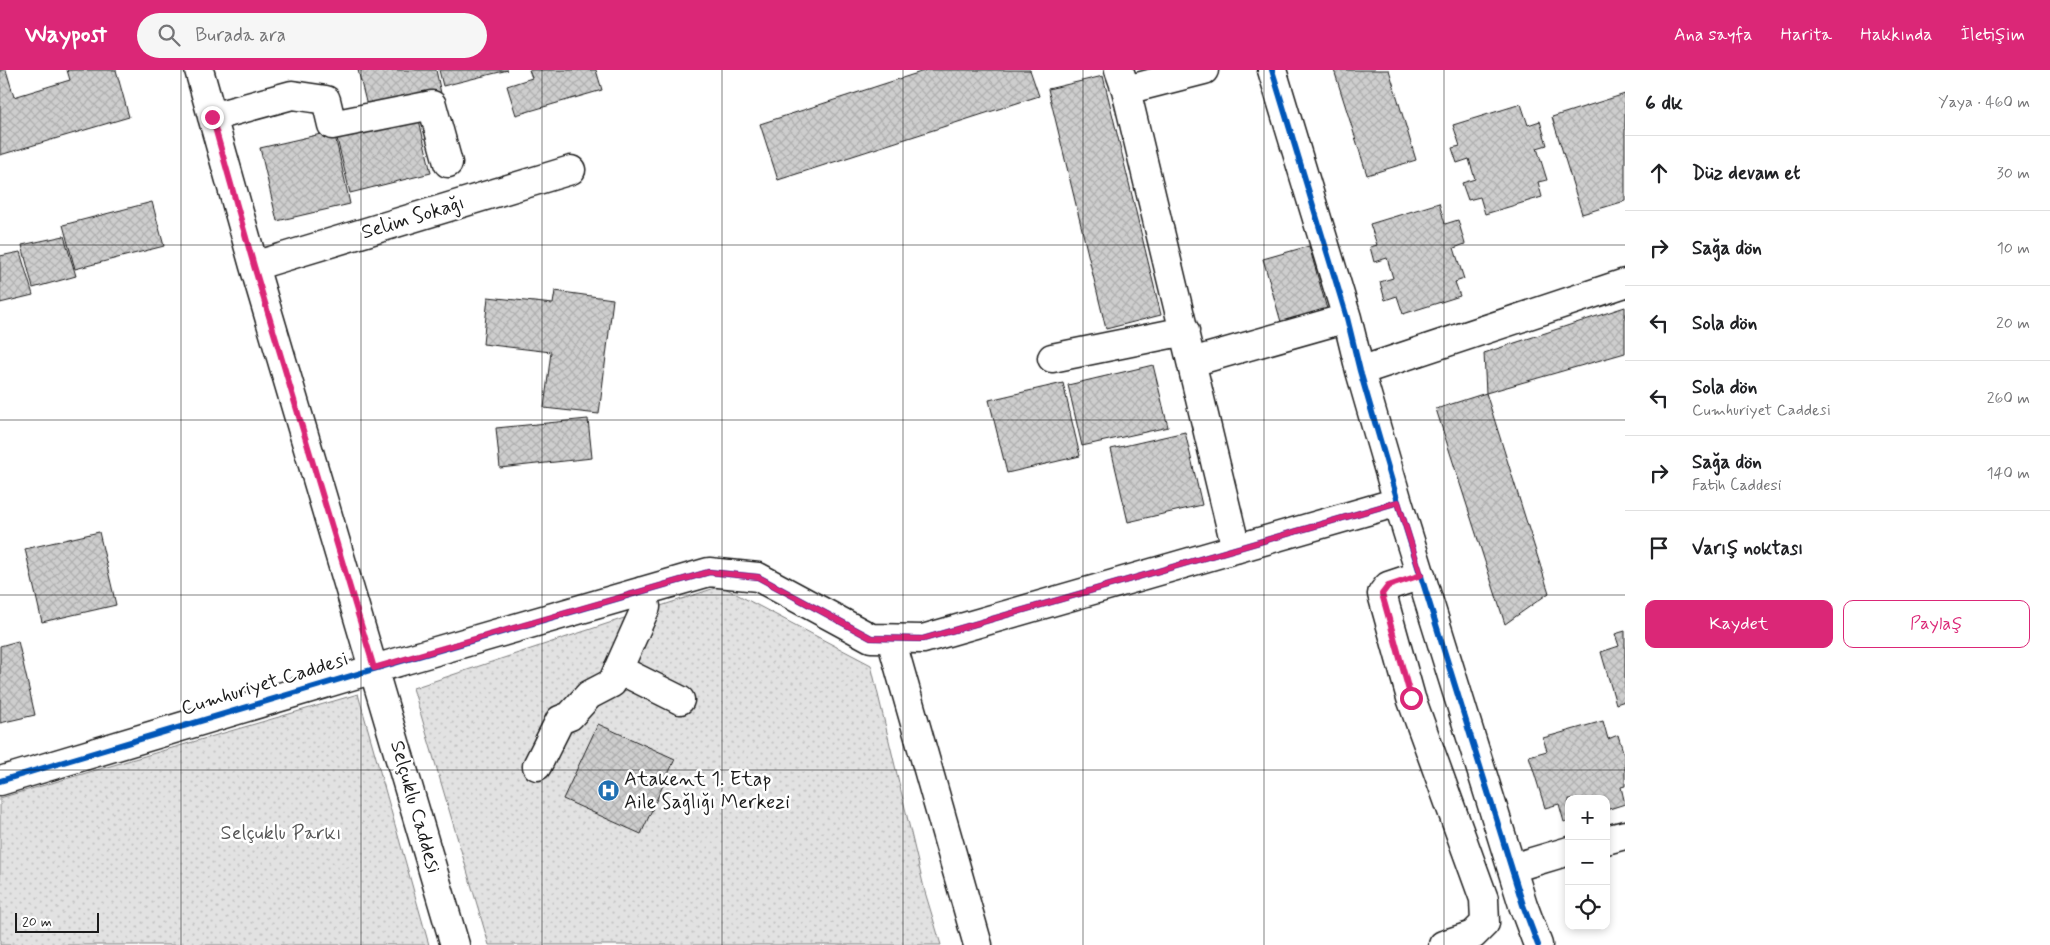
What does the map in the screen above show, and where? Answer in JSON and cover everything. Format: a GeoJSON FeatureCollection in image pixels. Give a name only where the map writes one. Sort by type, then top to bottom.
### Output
{"type":"FeatureCollection","features":[{"type":"Feature","properties":{"kind":"street","name":"Selçuklu Caddesi"},"geometry":{"type":"LineString","coordinates":[[199,70],[254,266],[455,945]]}},
{"type":"Feature","properties":{"kind":"street"},"geometry":{"type":"LineString","coordinates":[[1204,70],[1123,80],[1236,549]]}},
{"type":"Feature","properties":{"kind":"street"},"geometry":{"type":"LineString","coordinates":[[1272,70],[1347,318],[1360,371],[1398,502],[1512,868],[1538,945]]}},
{"type":"Feature","properties":{"kind":"street"},"geometry":{"type":"LineString","coordinates":[[212,117],[292,95],[326,100],[332,125],[432,104],[448,163]]}},
{"type":"Feature","properties":{"kind":"street","name":"Selim Sokağı"},"geometry":{"type":"LineString","coordinates":[[254,266],[571,170]]}},
{"type":"Feature","properties":{"kind":"street"},"geometry":{"type":"LineString","coordinates":[[1360,371],[1625,283]]}},
{"type":"Feature","properties":{"kind":"street"},"geometry":{"type":"LineString","coordinates":[[1192,362],[1347,318]]}},
{"type":"Feature","properties":{"kind":"street"},"geometry":{"type":"LineString","coordinates":[[1052,358],[1185,331]]}},
{"type":"Feature","properties":{"kind":"street","name":"Cumhuriyet Caddesi"},"geometry":{"type":"LineString","coordinates":[[0,781],[374,668],[709,572],[758,577],[871,638],[923,639],[1398,502]]}},
{"type":"Feature","properties":{"kind":"street"},"geometry":{"type":"LineString","coordinates":[[1421,575],[1388,586],[1382,594],[1411,698],[1484,899],[1485,923],[1473,935],[1443,945]]}},
{"type":"Feature","properties":{"kind":"street"},"geometry":{"type":"LineString","coordinates":[[536,766],[560,720],[570,716],[589,695],[612,683],[646,606],[642,591]]}},
{"type":"Feature","properties":{"kind":"street"},"geometry":{"type":"LineString","coordinates":[[891,639],[978,945]]}},
{"type":"Feature","properties":{"kind":"street"},"geometry":{"type":"LineString","coordinates":[[618,669],[680,700]]}},
{"type":"Feature","properties":{"kind":"street"},"geometry":{"type":"LineString","coordinates":[[1610,839],[1625,835]]}},
{"type":"Feature","properties":{"kind":"street"},"geometry":{"type":"LineString","coordinates":[[1512,868],[1565,852]]}},
{"type":"Feature","properties":{"kind":"green space"},"geometry":{"type":"Polygon","coordinates":[[[721,586],[871,665],[925,892],[941,945],[489,945],[413,688],[721,586]]]}},
{"type":"Feature","properties":{"kind":"green space","name":"Selçuklu Parkı"},"geometry":{"type":"Polygon","coordinates":[[[358,694],[429,945],[0,945],[0,798],[358,694]]]}},
{"type":"Feature","properties":{"kind":"building"},"geometry":{"type":"Polygon","coordinates":[[[0,70],[6,70],[14,97],[70,80],[67,70],[116,70],[129,117],[0,155],[0,70]]]}},
{"type":"Feature","properties":{"kind":"building"},"geometry":{"type":"Polygon","coordinates":[[[358,70],[436,70],[442,98],[369,114],[358,70]]]}},
{"type":"Feature","properties":{"kind":"building"},"geometry":{"type":"Polygon","coordinates":[[[439,70],[508,70],[443,86],[439,70]]]}},
{"type":"Feature","properties":{"kind":"building"},"geometry":{"type":"Polygon","coordinates":[[[529,70],[596,70],[602,90],[516,115],[507,86],[532,78],[529,70]]]}},
{"type":"Feature","properties":{"kind":"building"},"geometry":{"type":"Polygon","coordinates":[[[927,70],[1030,70],[1039,96],[778,180],[760,124],[927,70]]]}},
{"type":"Feature","properties":{"kind":"building"},"geometry":{"type":"Polygon","coordinates":[[[1334,70],[1389,70],[1416,160],[1367,175],[1334,70]]]}},
{"type":"Feature","properties":{"kind":"building"},"geometry":{"type":"Polygon","coordinates":[[[1103,76],[1161,315],[1106,329],[1048,89],[1103,76]]]}},
{"type":"Feature","properties":{"kind":"building"},"geometry":{"type":"Polygon","coordinates":[[[1625,94],[1625,201],[1582,214],[1552,117],[1625,94]]]}},
{"type":"Feature","properties":{"kind":"building"},"geometry":{"type":"Polygon","coordinates":[[[1521,104],[1528,125],[1540,121],[1547,145],[1537,148],[1547,180],[1538,182],[1542,197],[1485,214],[1480,197],[1468,200],[1462,183],[1475,179],[1469,159],[1457,163],[1452,148],[1460,146],[1453,125],[1521,104]]]}},
{"type":"Feature","properties":{"kind":"building"},"geometry":{"type":"Polygon","coordinates":[[[417,111],[431,173],[350,193],[335,130],[417,111]]]}},
{"type":"Feature","properties":{"kind":"building"},"geometry":{"type":"Polygon","coordinates":[[[334,131],[350,204],[277,221],[260,148],[334,131]]]}},
{"type":"Feature","properties":{"kind":"building"},"geometry":{"type":"Polygon","coordinates":[[[152,202],[164,246],[75,269],[63,225],[152,202]]]}},
{"type":"Feature","properties":{"kind":"building"},"geometry":{"type":"Polygon","coordinates":[[[1439,203],[1445,224],[1458,220],[1465,244],[1454,248],[1464,279],[1455,282],[1460,296],[1403,314],[1397,296],[1385,300],[1380,282],[1393,278],[1387,258],[1374,262],[1370,247],[1377,245],[1370,224],[1439,203]]]}},
{"type":"Feature","properties":{"kind":"building"},"geometry":{"type":"Polygon","coordinates":[[[64,236],[76,276],[33,288],[22,245],[64,236]]]}},
{"type":"Feature","properties":{"kind":"building"},"geometry":{"type":"Polygon","coordinates":[[[1309,246],[1327,309],[1281,322],[1263,259],[1309,246]]]}},
{"type":"Feature","properties":{"kind":"building"},"geometry":{"type":"Polygon","coordinates":[[[20,252],[33,295],[0,303],[0,256],[20,252]]]}},
{"type":"Feature","properties":{"kind":"building"},"geometry":{"type":"Polygon","coordinates":[[[555,291],[613,299],[599,414],[544,408],[551,352],[483,344],[488,297],[553,304],[555,291]]]}},
{"type":"Feature","properties":{"kind":"building"},"geometry":{"type":"Polygon","coordinates":[[[1625,307],[1625,353],[1486,393],[1484,353],[1625,307]]]}},
{"type":"Feature","properties":{"kind":"building"},"geometry":{"type":"Polygon","coordinates":[[[1153,365],[1168,427],[1082,446],[1068,385],[1153,365]]]}},
{"type":"Feature","properties":{"kind":"building"},"geometry":{"type":"Polygon","coordinates":[[[1063,383],[1080,456],[1007,473],[989,400],[1063,383]]]}},
{"type":"Feature","properties":{"kind":"building"},"geometry":{"type":"Polygon","coordinates":[[[1486,393],[1549,593],[1505,624],[1436,409],[1486,393]]]}},
{"type":"Feature","properties":{"kind":"building"},"geometry":{"type":"Polygon","coordinates":[[[588,419],[592,458],[500,468],[496,428],[588,419]]]}},
{"type":"Feature","properties":{"kind":"building"},"geometry":{"type":"Polygon","coordinates":[[[1185,432],[1202,505],[1128,522],[1111,449],[1185,432]]]}},
{"type":"Feature","properties":{"kind":"building"},"geometry":{"type":"Polygon","coordinates":[[[99,532],[116,605],[42,622],[25,549],[99,532]]]}},
{"type":"Feature","properties":{"kind":"building"},"geometry":{"type":"Polygon","coordinates":[[[1625,631],[1625,701],[1616,704],[1601,652],[1619,646],[1615,634],[1625,631]]]}},
{"type":"Feature","properties":{"kind":"building"},"geometry":{"type":"Polygon","coordinates":[[[18,641],[35,715],[0,723],[0,646],[18,641]]]}},
{"type":"Feature","properties":{"kind":"building"},"geometry":{"type":"Polygon","coordinates":[[[1603,721],[1608,739],[1618,735],[1625,758],[1625,786],[1621,787],[1625,804],[1610,809],[1610,795],[1565,795],[1564,822],[1559,804],[1545,808],[1529,756],[1547,751],[1543,738],[1603,721]]]}},
{"type":"Feature","properties":{"kind":"building"},"geometry":{"type":"Polygon","coordinates":[[[598,724],[675,759],[641,834],[563,799],[598,724]]]}},
{"type":"Feature","properties":{"kind":"cycle path"},"geometry":{"type":"LineString","coordinates":[[1272,70],[1347,318],[1360,371],[1398,502],[1523,905],[1538,945]]}},
{"type":"Feature","properties":{"kind":"cycle path"},"geometry":{"type":"LineString","coordinates":[[0,781],[374,669],[709,572],[758,577],[871,638],[923,639],[1398,502]]}},
{"type":"Feature","properties":{"kind":"place","name":"Atakent 1. Etap Aile Sağlığı Merkezi"},"geometry":{"type":"Point","coordinates":[608,791]}},
{"type":"Feature","properties":{"kind":"route"},"geometry":{"type":"LineString","coordinates":[[212,117],[254,266],[374,668],[709,572],[758,577],[871,638],[923,639],[1398,502],[1421,575],[1388,586],[1382,594],[1411,698]]}}]}
